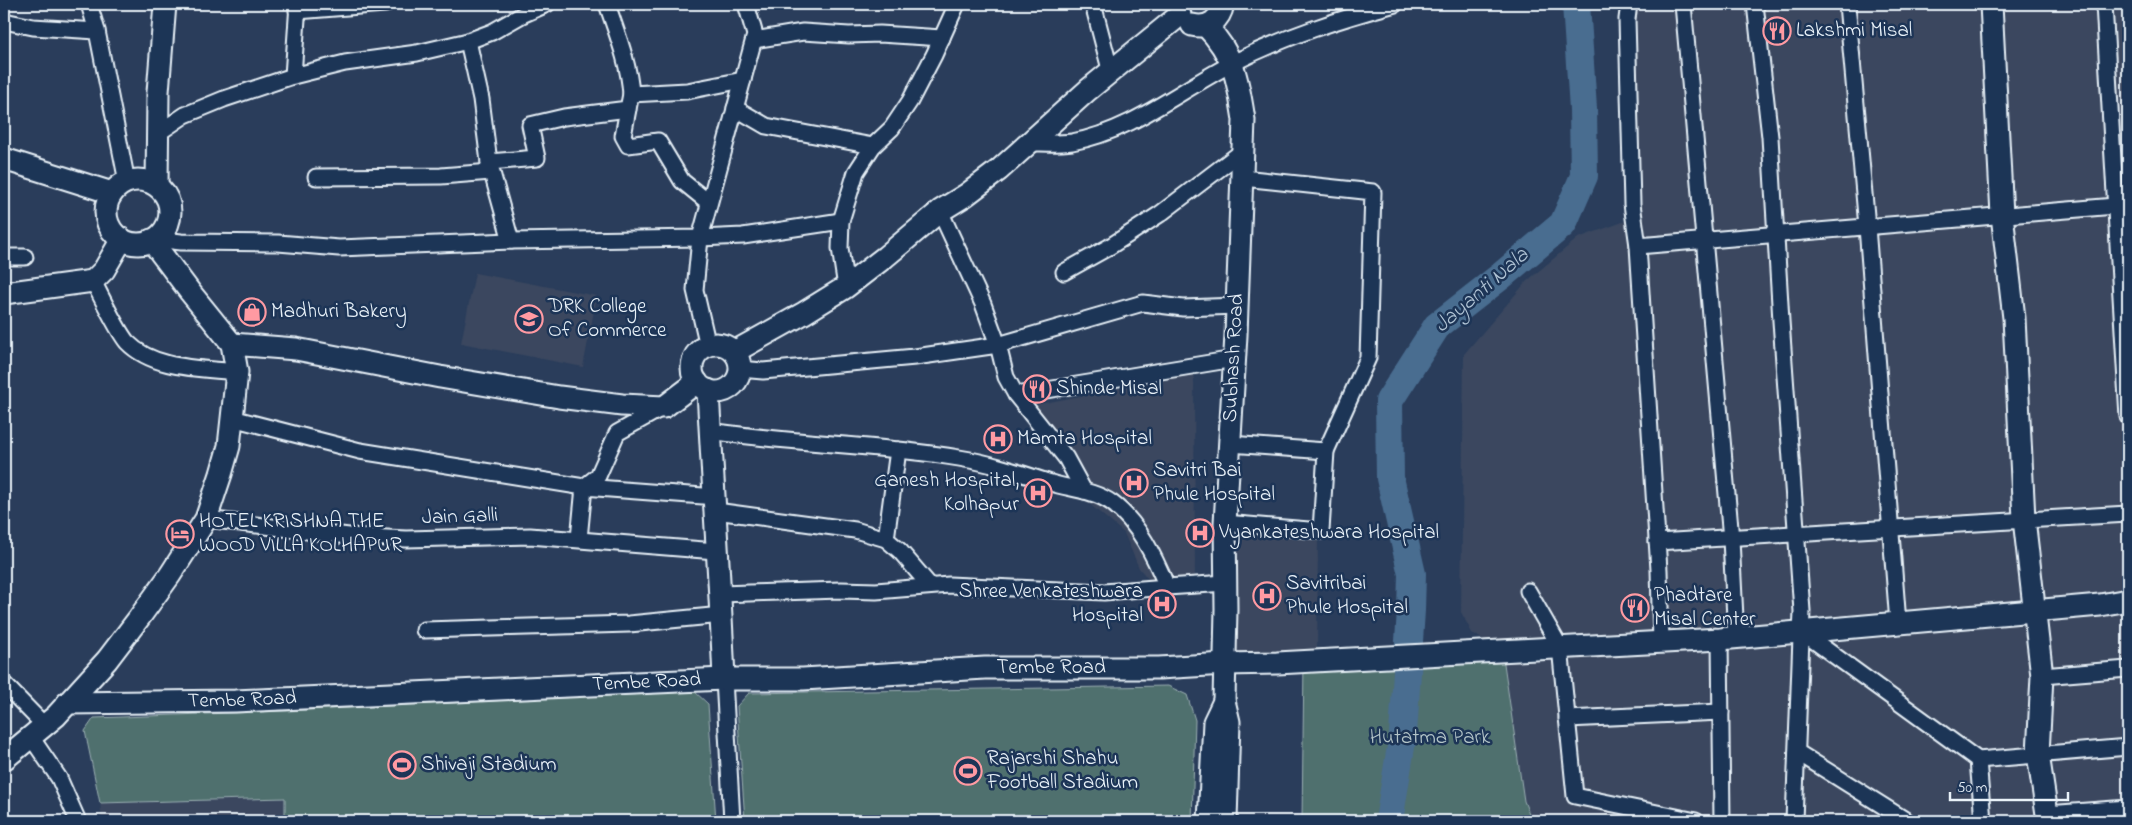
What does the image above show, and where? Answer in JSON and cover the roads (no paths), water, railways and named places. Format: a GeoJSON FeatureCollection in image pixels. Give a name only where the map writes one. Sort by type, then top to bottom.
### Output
{"type":"FeatureCollection","features":[{"type":"Feature","properties":{"kind":"main road"},"geometry":{"type":"LineString","coordinates":[[157,186],[158,92],[165,4]]}},
{"type":"Feature","properties":{"kind":"main road"},"geometry":{"type":"LineString","coordinates":[[737,360],[804,313],[846,287],[940,211],[966,195],[999,170],[1179,10],[1192,25],[1206,26],[1218,18],[1223,4]]}},
{"type":"Feature","properties":{"kind":"main road"},"geometry":{"type":"LineString","coordinates":[[1991,4],[2002,215],[2014,318],[2024,520],[2042,676],[2038,754],[2047,818]]}},
{"type":"Feature","properties":{"kind":"main road","name":"Subhash Road"},"geometry":{"type":"LineString","coordinates":[[1206,26],[1220,40],[1232,63],[1239,86],[1244,120],[1237,306],[1225,523],[1224,701],[1229,722],[1226,821]]}},
{"type":"Feature","properties":{"kind":"main road"},"geometry":{"type":"LineString","coordinates":[[4,160],[119,188]]}},
{"type":"Feature","properties":{"kind":"main road"},"geometry":{"type":"LineString","coordinates":[[136,180],[147,181],[157,186],[169,204],[170,215],[167,225],[160,234],[142,243],[131,243],[122,239],[114,232],[108,224],[107,203],[119,188],[136,180]]}},
{"type":"Feature","properties":{"kind":"main road"},"geometry":{"type":"LineString","coordinates":[[4,292],[93,281],[104,270],[122,239]]}},
{"type":"Feature","properties":{"kind":"main road"},"geometry":{"type":"LineString","coordinates":[[4,759],[67,704],[107,660],[139,618],[170,575],[206,519],[221,474],[228,446],[237,372],[232,344],[151,240]]}},
{"type":"Feature","properties":{"kind":"main road"},"geometry":{"type":"LineString","coordinates":[[232,344],[296,349],[440,377],[559,397],[622,405],[664,407],[703,386],[721,391],[737,381],[737,360],[722,345],[708,346],[702,349],[694,361],[694,375],[703,386],[710,431],[716,504],[716,550],[721,604],[724,679]]}},
{"type":"Feature","properties":{"kind":"main road","name":"Tembe Road"},"geometry":{"type":"LineString","coordinates":[[67,704],[235,701],[724,679],[803,679],[985,668],[1159,668],[1277,663],[1661,643],[2100,605],[2128,600]]}},
{"type":"Feature","properties":{"kind":"main road","name":"Subhash Road"},"geometry":{"type":"LineString","coordinates":[[1209,821],[1214,722],[1224,701]]}},
{"type":"Feature","properties":{"kind":"street"},"geometry":{"type":"LineString","coordinates":[[89,4],[97,31],[119,188]]}},
{"type":"Feature","properties":{"kind":"street"},"geometry":{"type":"LineString","coordinates":[[294,76],[298,8],[378,4]]}},
{"type":"Feature","properties":{"kind":"street"},"geometry":{"type":"LineString","coordinates":[[157,134],[200,107],[294,76],[345,63],[417,54],[468,41],[492,32],[522,15],[547,4]]}},
{"type":"Feature","properties":{"kind":"street"},"geometry":{"type":"LineString","coordinates":[[607,4],[630,77],[630,101],[623,136],[628,145],[658,140],[682,181],[708,202]]}},
{"type":"Feature","properties":{"kind":"street"},"geometry":{"type":"LineString","coordinates":[[708,346],[695,290],[700,238],[708,202],[755,35],[746,4]]}},
{"type":"Feature","properties":{"kind":"street"},"geometry":{"type":"LineString","coordinates":[[846,287],[840,248],[841,221],[856,172],[873,146],[892,128],[910,101],[957,4]]}},
{"type":"Feature","properties":{"kind":"street"},"geometry":{"type":"LineString","coordinates":[[1093,4],[1110,73]]}},
{"type":"Feature","properties":{"kind":"street"},"geometry":{"type":"LineString","coordinates":[[1030,143],[1071,142],[1118,129],[1232,63],[1270,44],[1324,25],[1395,4]]}},
{"type":"Feature","properties":{"kind":"street"},"geometry":{"type":"LineString","coordinates":[[1629,4],[1627,19],[1632,195],[1638,246],[1657,542],[1661,643]]}},
{"type":"Feature","properties":{"kind":"street"},"geometry":{"type":"LineString","coordinates":[[1683,4],[1731,539],[1728,638],[1720,712],[1722,821]]}},
{"type":"Feature","properties":{"kind":"street"},"geometry":{"type":"LineString","coordinates":[[1755,4],[1770,137],[1802,612],[1794,821]]}},
{"type":"Feature","properties":{"kind":"street"},"geometry":{"type":"LineString","coordinates":[[1847,4],[1867,227],[1898,623]]}},
{"type":"Feature","properties":{"kind":"street"},"geometry":{"type":"LineString","coordinates":[[2104,4],[2128,417]]}},
{"type":"Feature","properties":{"kind":"street"},"geometry":{"type":"LineString","coordinates":[[4,21],[33,27],[97,31]]}},
{"type":"Feature","properties":{"kind":"street"},"geometry":{"type":"LineString","coordinates":[[754,40],[803,32],[942,38]]}},
{"type":"Feature","properties":{"kind":"street"},"geometry":{"type":"LineString","coordinates":[[468,41],[481,99],[490,167],[511,241]]}},
{"type":"Feature","properties":{"kind":"street"},"geometry":{"type":"LineString","coordinates":[[316,177],[441,176],[537,158],[530,125],[630,101],[743,80]]}},
{"type":"Feature","properties":{"kind":"street"},"geometry":{"type":"LineString","coordinates":[[735,108],[766,126],[873,146]]}},
{"type":"Feature","properties":{"kind":"street"},"geometry":{"type":"LineString","coordinates":[[1064,272],[1160,214],[1244,150]]}},
{"type":"Feature","properties":{"kind":"street"},"geometry":{"type":"LineString","coordinates":[[1225,523],[1321,531],[1326,450],[1368,358],[1372,192],[1243,178]]}},
{"type":"Feature","properties":{"kind":"street"},"geometry":{"type":"LineString","coordinates":[[1638,246],[2115,206]]}},
{"type":"Feature","properties":{"kind":"street"},"geometry":{"type":"LineString","coordinates":[[940,211],[980,295],[998,345],[1006,377],[1016,394],[1066,458],[1084,491]]}},
{"type":"Feature","properties":{"kind":"street"},"geometry":{"type":"LineString","coordinates":[[151,240],[278,243],[339,248],[511,241],[743,236],[841,221]]}},
{"type":"Feature","properties":{"kind":"street"},"geometry":{"type":"LineString","coordinates":[[4,257],[25,257]]}},
{"type":"Feature","properties":{"kind":"street"},"geometry":{"type":"LineString","coordinates":[[93,281],[126,341],[143,355],[168,364],[237,372]]}},
{"type":"Feature","properties":{"kind":"street"},"geometry":{"type":"LineString","coordinates":[[737,360],[762,371],[915,358],[998,345],[1143,303],[1183,308],[1237,306]]}},
{"type":"Feature","properties":{"kind":"street"},"geometry":{"type":"LineString","coordinates":[[1016,394],[1234,359]]}},
{"type":"Feature","properties":{"kind":"street"},"geometry":{"type":"LineString","coordinates":[[580,539],[584,487],[598,476],[617,433],[664,407]]}},
{"type":"Feature","properties":{"kind":"street"},"geometry":{"type":"LineString","coordinates":[[232,418],[360,451],[584,487],[716,504],[855,530],[886,539],[900,551],[930,586]]}},
{"type":"Feature","properties":{"kind":"street"},"geometry":{"type":"LineString","coordinates":[[710,431],[959,458],[995,465],[1084,491],[1111,502],[1128,519],[1139,532],[1168,587]]}},
{"type":"Feature","properties":{"kind":"street"},"geometry":{"type":"LineString","coordinates":[[1230,444],[1326,450]]}},
{"type":"Feature","properties":{"kind":"street"},"geometry":{"type":"LineString","coordinates":[[886,539],[898,450]]}},
{"type":"Feature","properties":{"kind":"street"},"geometry":{"type":"LineString","coordinates":[[1657,542],[2128,514]]}},
{"type":"Feature","properties":{"kind":"street","name":"Jain Galli"},"geometry":{"type":"LineString","coordinates":[[206,519],[349,536],[396,539],[530,536],[716,550]]}},
{"type":"Feature","properties":{"kind":"street"},"geometry":{"type":"LineString","coordinates":[[424,630],[629,624],[721,604],[841,590],[876,592],[949,585],[1104,592],[1226,583]]}},
{"type":"Feature","properties":{"kind":"street"},"geometry":{"type":"LineString","coordinates":[[1528,591],[1560,647],[1575,796],[1696,821]]}},
{"type":"Feature","properties":{"kind":"street"},"geometry":{"type":"LineString","coordinates":[[1802,632],[1978,760],[2128,746]]}},
{"type":"Feature","properties":{"kind":"street"},"geometry":{"type":"LineString","coordinates":[[2042,676],[2128,669]]}},
{"type":"Feature","properties":{"kind":"street"},"geometry":{"type":"LineString","coordinates":[[724,679],[732,821]]}},
{"type":"Feature","properties":{"kind":"street"},"geometry":{"type":"LineString","coordinates":[[4,684],[38,731],[78,821]]}},
{"type":"Feature","properties":{"kind":"street"},"geometry":{"type":"LineString","coordinates":[[1567,719],[1720,712]]}},
{"type":"Feature","properties":{"kind":"street"},"geometry":{"type":"LineString","coordinates":[[1797,752],[1907,821]]}},
{"type":"Feature","properties":{"kind":"street"},"geometry":{"type":"LineString","coordinates":[[1978,760],[1983,821]]}},
{"type":"Feature","properties":{"kind":"street"},"geometry":{"type":"LineString","coordinates":[[2047,818],[2128,808]]}},
{"type":"Feature","properties":{"kind":"waterway","name":"Jayanti Nala"},"geometry":{"type":"LineString","coordinates":[[1389,821],[1403,734],[1412,574],[1390,478],[1389,401],[1437,326],[1563,224],[1584,176],[1583,109],[1576,4]]}},
{"type":"Feature","properties":{"kind":"place","name":"Lakshmi Misal"},"geometry":{"type":"Point","coordinates":[1777,31]}},
{"type":"Feature","properties":{"kind":"place","name":"Madhuri Bakery"},"geometry":{"type":"Point","coordinates":[252,312]}},
{"type":"Feature","properties":{"kind":"place","name":"DRK College Of Commerce"},"geometry":{"type":"Point","coordinates":[529,319]}},
{"type":"Feature","properties":{"kind":"place","name":"Shinde Misal"},"geometry":{"type":"Point","coordinates":[1037,389]}},
{"type":"Feature","properties":{"kind":"place","name":"Mamta Hospital"},"geometry":{"type":"Point","coordinates":[998,439]}},
{"type":"Feature","properties":{"kind":"place","name":"Savitri Bai Phule Hospital"},"geometry":{"type":"Point","coordinates":[1134,483]}},
{"type":"Feature","properties":{"kind":"place","name":"Ganesh Hospital, Kolhapur"},"geometry":{"type":"Point","coordinates":[1038,493]}},
{"type":"Feature","properties":{"kind":"place","name":"Vyankateshwara Hospital"},"geometry":{"type":"Point","coordinates":[1200,533]}},
{"type":"Feature","properties":{"kind":"place","name":"HOTEL KRISHNA THE WOOD VILLA KOLHAPUR"},"geometry":{"type":"Point","coordinates":[180,534]}},
{"type":"Feature","properties":{"kind":"place","name":"Savitribai Phule Hospital"},"geometry":{"type":"Point","coordinates":[1267,596]}},
{"type":"Feature","properties":{"kind":"place","name":"Shree Venkateshwara Hospital"},"geometry":{"type":"Point","coordinates":[1162,604]}},
{"type":"Feature","properties":{"kind":"place","name":"Phadtare Misal Center"},"geometry":{"type":"Point","coordinates":[1635,608]}},
{"type":"Feature","properties":{"kind":"place","name":"Shivaji Stadium"},"geometry":{"type":"Point","coordinates":[402,765]}},
{"type":"Feature","properties":{"kind":"place","name":"Rajarshi Shahu Football Stadium"},"geometry":{"type":"Point","coordinates":[968,771]}},
{"type":"Feature","properties":{"kind":"park label","name":"Hutatma Park"},"geometry":{"type":"Point","coordinates":[1430,738]}}]}
